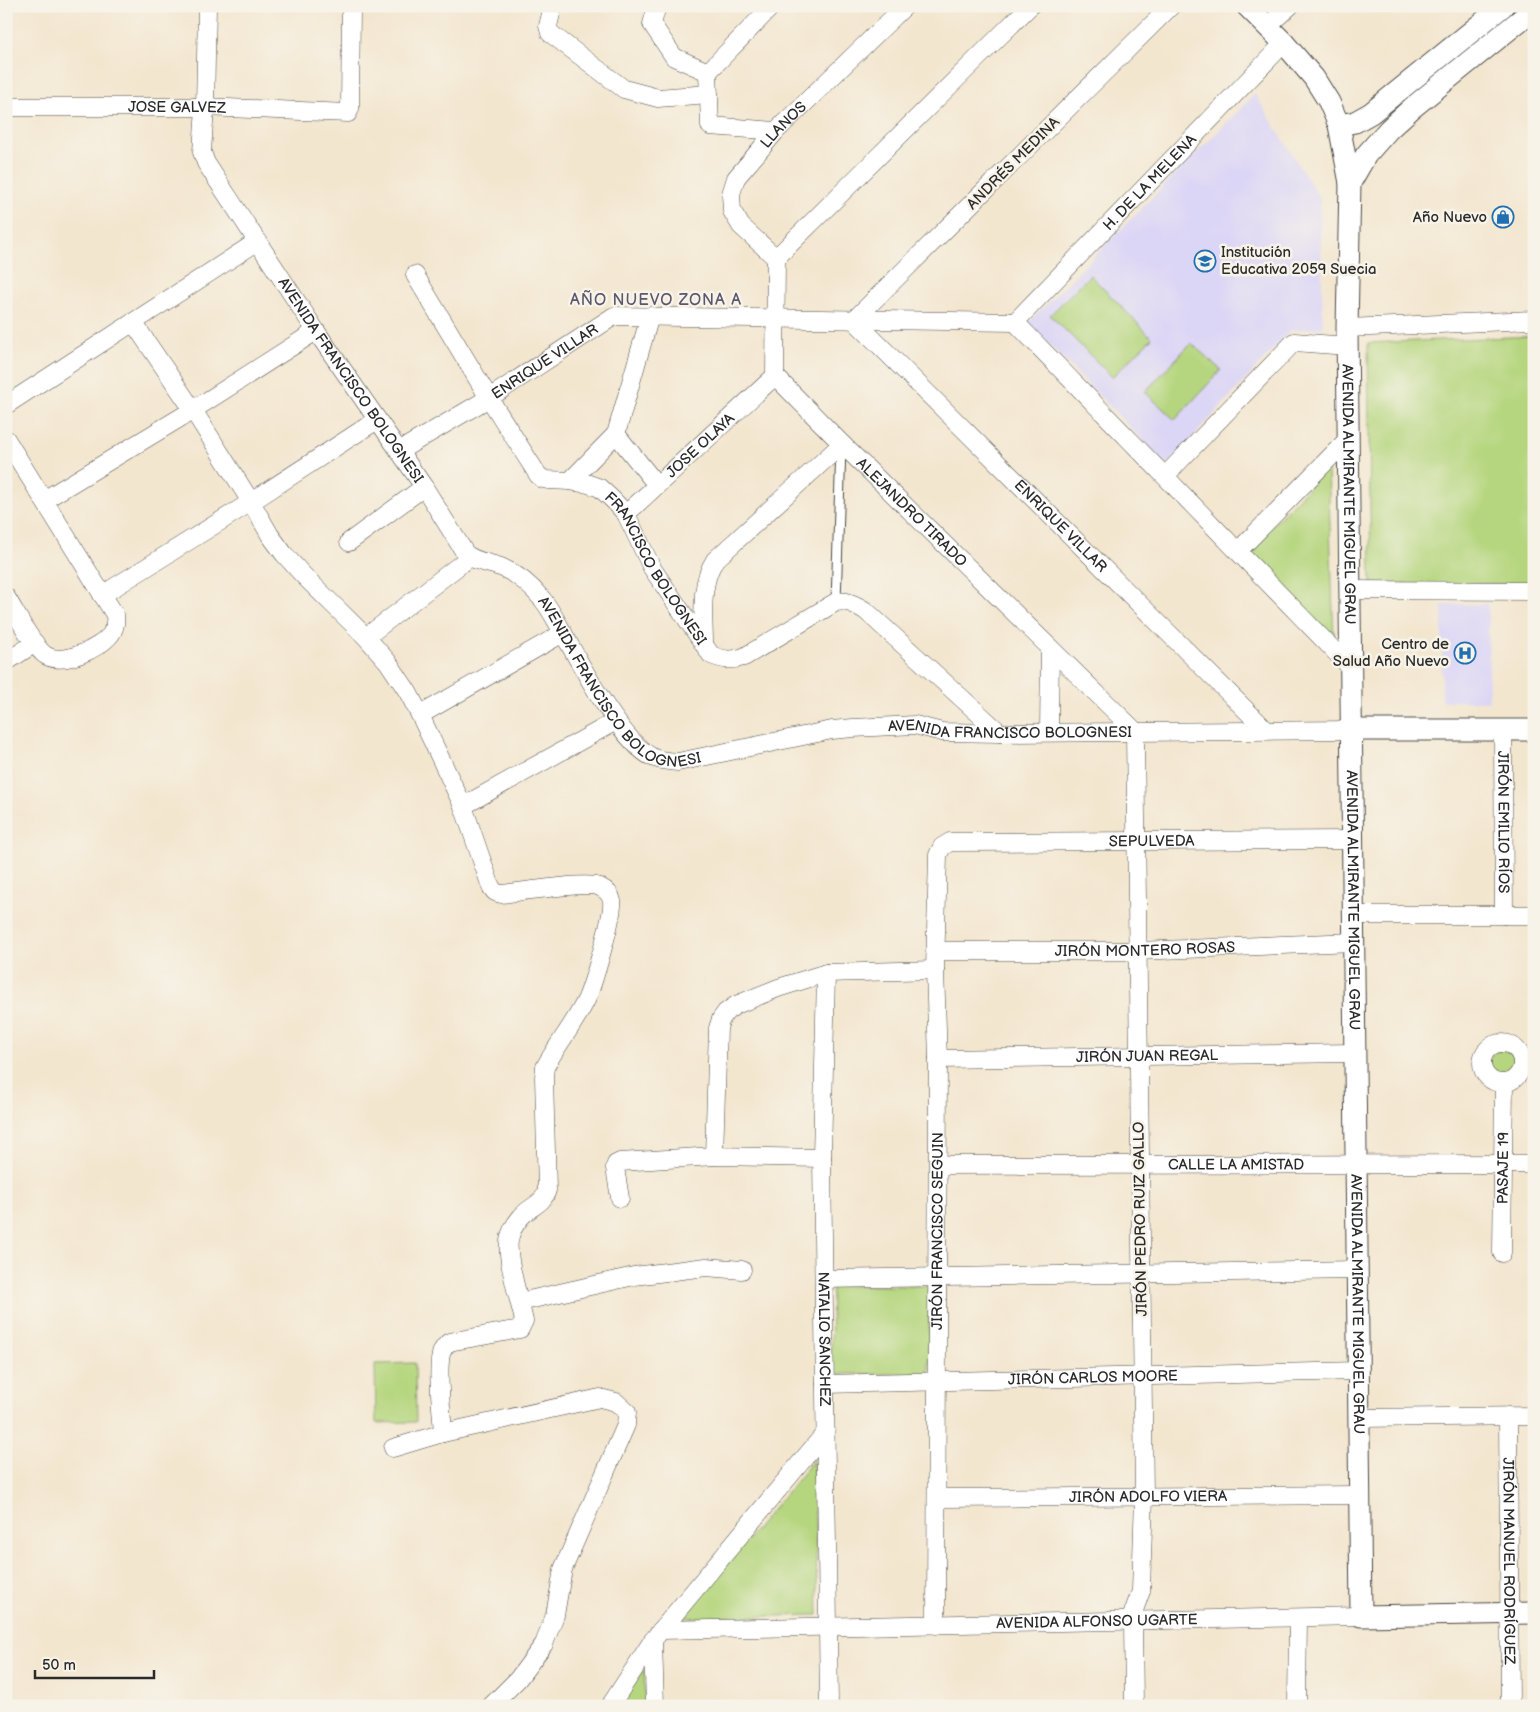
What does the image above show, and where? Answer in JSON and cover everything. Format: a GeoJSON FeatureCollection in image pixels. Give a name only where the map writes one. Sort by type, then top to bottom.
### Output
{"type":"FeatureCollection","features":[{"type":"Feature","properties":{"kind":"street","name":"AVENIDA FRANCISCO BOLOGNESI"},"geometry":{"type":"LineString","coordinates":[[207,6],[202,152],[206,163],[316,330],[424,487],[465,553],[470,558],[505,569],[522,580],[542,599],[616,721],[640,749],[652,757],[664,761],[678,762],[832,730],[915,725],[942,732],[1000,733],[1266,730],[1534,730]]}},
{"type":"Feature","properties":{"kind":"street","name":"JOSE GALVEZ"},"geometry":{"type":"LineString","coordinates":[[6,107],[205,107],[348,113],[350,109],[351,6]]}},
{"type":"Feature","properties":{"kind":"street"},"geometry":{"type":"LineString","coordinates":[[553,6],[548,26],[550,33],[624,89],[658,98],[709,94]]}},
{"type":"Feature","properties":{"kind":"street"},"geometry":{"type":"LineString","coordinates":[[657,6],[652,24],[674,57],[708,72]]}},
{"type":"Feature","properties":{"kind":"street"},"geometry":{"type":"LineString","coordinates":[[772,6],[708,72],[709,124],[712,127],[776,131]]}},
{"type":"Feature","properties":{"kind":"street","name":"LLANOS"},"geometry":{"type":"LineString","coordinates":[[776,258],[740,226],[732,211],[731,194],[736,178],[776,131],[905,6]]}},
{"type":"Feature","properties":{"kind":"street"},"geometry":{"type":"LineString","coordinates":[[775,376],[776,258],[1030,6]]}},
{"type":"Feature","properties":{"kind":"street","name":"ANDRÉS MEDINA"},"geometry":{"type":"LineString","coordinates":[[854,320],[1172,6]]}},
{"type":"Feature","properties":{"kind":"street","name":"AVENIDA ALMIRANTE MIGUEL GRAU"},"geometry":{"type":"LineString","coordinates":[[1247,6],[1284,43],[1314,78],[1329,102],[1339,125],[1350,182],[1348,438],[1361,1616]]}},
{"type":"Feature","properties":{"kind":"street"},"geometry":{"type":"LineString","coordinates":[[1267,26],[1290,6]]}},
{"type":"Feature","properties":{"kind":"street"},"geometry":{"type":"LineString","coordinates":[[1339,125],[1355,122],[1371,113],[1495,9]]}},
{"type":"Feature","properties":{"kind":"street","name":"AVENIDA ALMIRANTE MIGUEL GRAU"},"geometry":{"type":"LineString","coordinates":[[1350,182],[1366,155],[1389,129],[1534,9]]}},
{"type":"Feature","properties":{"kind":"street","name":"H. DE LA MELENA"},"geometry":{"type":"LineString","coordinates":[[1015,322],[1284,43]]}},
{"type":"Feature","properties":{"kind":"street"},"geometry":{"type":"LineString","coordinates":[[6,405],[258,241]]}},
{"type":"Feature","properties":{"kind":"street","name":"FRANCISCO BOLOGNESI"},"geometry":{"type":"LineString","coordinates":[[415,275],[538,475],[548,480],[589,484],[600,488],[613,500],[626,514],[652,568],[711,655],[733,661],[758,650],[836,602]]}},
{"type":"Feature","properties":{"kind":"street","name":"ENRIQUE VILLAR"},"geometry":{"type":"LineString","coordinates":[[399,451],[489,398],[614,316],[1015,322]]}},
{"type":"Feature","properties":{"kind":"street"},"geometry":{"type":"LineString","coordinates":[[570,481],[616,434],[650,316]]}},
{"type":"Feature","properties":{"kind":"street","name":"ENRIQUE VILLAR"},"geometry":{"type":"LineString","coordinates":[[854,320],[1266,730]]}},
{"type":"Feature","properties":{"kind":"street"},"geometry":{"type":"LineString","coordinates":[[1165,476],[1294,342],[1534,320]]}},
{"type":"Feature","properties":{"kind":"street"},"geometry":{"type":"LineString","coordinates":[[133,322],[193,410],[270,535],[284,554],[366,637],[388,662],[408,692],[463,806],[488,880],[495,892],[502,894],[572,886],[599,886],[606,891],[612,900],[607,931],[587,996],[545,1067],[547,1190],[545,1198],[522,1216],[512,1230],[509,1242],[510,1258],[524,1321],[520,1329],[449,1342],[443,1350],[441,1354],[440,1385],[443,1433]]}},
{"type":"Feature","properties":{"kind":"street"},"geometry":{"type":"LineString","coordinates":[[1015,322],[1351,668]]}},
{"type":"Feature","properties":{"kind":"street"},"geometry":{"type":"LineString","coordinates":[[44,500],[193,410],[316,330]]}},
{"type":"Feature","properties":{"kind":"street","name":"ALEJANDRO TIRADO"},"geometry":{"type":"LineString","coordinates":[[775,376],[1135,731]]}},
{"type":"Feature","properties":{"kind":"street","name":"JOSE OLAYA"},"geometry":{"type":"LineString","coordinates":[[626,514],[656,484],[775,376]]}},
{"type":"Feature","properties":{"kind":"street"},"geometry":{"type":"LineString","coordinates":[[102,595],[251,502],[377,420]]}},
{"type":"Feature","properties":{"kind":"street"},"geometry":{"type":"LineString","coordinates":[[616,434],[656,484]]}},
{"type":"Feature","properties":{"kind":"street"},"geometry":{"type":"LineString","coordinates":[[1238,551],[1348,438]]}},
{"type":"Feature","properties":{"kind":"street"},"geometry":{"type":"LineString","coordinates":[[6,439],[115,615],[116,623],[111,634],[97,646],[81,654],[60,659],[51,658],[44,654],[35,643],[6,597]]}},
{"type":"Feature","properties":{"kind":"street"},"geometry":{"type":"LineString","coordinates":[[704,645],[705,582],[708,571],[715,560],[842,444]]}},
{"type":"Feature","properties":{"kind":"street"},"geometry":{"type":"LineString","coordinates":[[349,542],[424,487]]}},
{"type":"Feature","properties":{"kind":"street"},"geometry":{"type":"LineString","coordinates":[[366,637],[470,558]]}},
{"type":"Feature","properties":{"kind":"street"},"geometry":{"type":"LineString","coordinates":[[1350,590],[1534,591]]}},
{"type":"Feature","properties":{"kind":"street"},"geometry":{"type":"LineString","coordinates":[[836,602],[852,603],[866,611],[1000,733]]}},
{"type":"Feature","properties":{"kind":"street"},"geometry":{"type":"LineString","coordinates":[[420,715],[562,633]]}},
{"type":"Feature","properties":{"kind":"street"},"geometry":{"type":"LineString","coordinates":[[6,662],[35,643]]}},
{"type":"Feature","properties":{"kind":"street"},"geometry":{"type":"LineString","coordinates":[[1049,732],[1050,648]]}},
{"type":"Feature","properties":{"kind":"street"},"geometry":{"type":"LineString","coordinates":[[463,806],[616,721]]}},
{"type":"Feature","properties":{"kind":"street","name":"JIRÓN EMILIO RÍOS"},"geometry":{"type":"LineString","coordinates":[[1503,730],[1504,915]]}},
{"type":"Feature","properties":{"kind":"street","name":"JIRÓN PEDRO RUIZ GALLO"},"geometry":{"type":"LineString","coordinates":[[1134,1706],[1133,1613],[1141,1591],[1144,1496],[1135,731]]}},
{"type":"Feature","properties":{"kind":"street","name":"SEPULVEDA"},"geometry":{"type":"LineString","coordinates":[[950,842],[1353,840]]}},
{"type":"Feature","properties":{"kind":"street","name":"JIRÓN FRANCISCO SEGUIN"},"geometry":{"type":"LineString","coordinates":[[936,1625],[938,1060],[935,951],[938,855],[942,847],[950,842]]}},
{"type":"Feature","properties":{"kind":"street"},"geometry":{"type":"LineString","coordinates":[[1354,915],[1534,915]]}},
{"type":"Feature","properties":{"kind":"street","name":"JIRÓN MONTERO ROSAS"},"geometry":{"type":"LineString","coordinates":[[935,951],[1137,951],[1354,942]]}},
{"type":"Feature","properties":{"kind":"street"},"geometry":{"type":"LineString","coordinates":[[714,1156],[718,1028],[726,1012],[736,1005],[778,988],[826,973],[935,970]]}},
{"type":"Feature","properties":{"kind":"street","name":"NATALIO SANCHEZ"},"geometry":{"type":"LineString","coordinates":[[826,973],[822,1158],[829,1706]]}},
{"type":"Feature","properties":{"kind":"street","name":"JIRÓN JUAN REGAL"},"geometry":{"type":"LineString","coordinates":[[938,1060],[1355,1052]]}},
{"type":"Feature","properties":{"kind":"street","name":"PASAJE 19"},"geometry":{"type":"LineString","coordinates":[[1502,1253],[1504,1083]]}},
{"type":"Feature","properties":{"kind":"street"},"geometry":{"type":"LineString","coordinates":[[620,1198],[614,1168],[620,1162],[714,1156],[822,1158]]}},
{"type":"Feature","properties":{"kind":"street","name":"CALLE LA AMISTAD"},"geometry":{"type":"LineString","coordinates":[[938,1165],[1534,1164]]}},
{"type":"Feature","properties":{"kind":"street"},"geometry":{"type":"LineString","coordinates":[[520,1302],[634,1276],[706,1268],[742,1270]]}},
{"type":"Feature","properties":{"kind":"street"},"geometry":{"type":"LineString","coordinates":[[824,1279],[1358,1270]]}},
{"type":"Feature","properties":{"kind":"street","name":"JIRÓN CARLOS MOORE"},"geometry":{"type":"LineString","coordinates":[[825,1384],[1359,1371]]}},
{"type":"Feature","properties":{"kind":"street"},"geometry":{"type":"LineString","coordinates":[[393,1448],[443,1433],[600,1398],[616,1402],[627,1412],[626,1425],[563,1569],[555,1615],[544,1644],[518,1679],[491,1706]]}},
{"type":"Feature","properties":{"kind":"street","name":"JIRÓN MANUEL RODRÍGUEZ"},"geometry":{"type":"LineString","coordinates":[[1508,1416],[1510,1706]]}},
{"type":"Feature","properties":{"kind":"street"},"geometry":{"type":"LineString","coordinates":[[1359,1418],[1534,1416]]}},
{"type":"Feature","properties":{"kind":"street"},"geometry":{"type":"LineString","coordinates":[[610,1706],[657,1635],[826,1432]]}},
{"type":"Feature","properties":{"kind":"street","name":"JIRÓN ADOLFO VIERA"},"geometry":{"type":"LineString","coordinates":[[937,1498],[1360,1495]]}},
{"type":"Feature","properties":{"kind":"street","name":"AVENIDA ALFONSO UGARTE"},"geometry":{"type":"LineString","coordinates":[[657,1635],[828,1627],[1534,1613]]}},
{"type":"Feature","properties":{"kind":"street"},"geometry":{"type":"LineString","coordinates":[[1298,1618],[1298,1706]]}},
{"type":"Feature","properties":{"kind":"street"},"geometry":{"type":"LineString","coordinates":[[655,1706],[657,1635]]}},
{"type":"Feature","properties":{"kind":"lane"},"geometry":{"type":"LineString","coordinates":[[836,602],[842,444]]}},
{"type":"Feature","properties":{"kind":"shaded area","name":"Institución Educativa 2059 Suecia"},"geometry":{"type":"Polygon","coordinates":[[[1255,94],[1320,199],[1323,328],[1291,330],[1167,465],[1028,323],[1255,94]]]}},
{"type":"Feature","properties":{"kind":"shaded area","name":"Centro de Salud Año Nuevo"},"geometry":{"type":"Polygon","coordinates":[[[1488,604],[1489,701],[1442,701],[1442,605],[1488,604]]]}},
{"type":"Feature","properties":{"kind":"green space"},"geometry":{"type":"Polygon","coordinates":[[[1090,275],[1152,338],[1112,377],[1050,315],[1090,275]]]}},
{"type":"Feature","properties":{"kind":"green space"},"geometry":{"type":"Polygon","coordinates":[[[1534,336],[1534,584],[1371,584],[1368,343],[1534,336]]]}},
{"type":"Feature","properties":{"kind":"green space"},"geometry":{"type":"Polygon","coordinates":[[[1191,343],[1221,370],[1175,420],[1145,392],[1191,343]]]}},
{"type":"Feature","properties":{"kind":"green space"},"geometry":{"type":"Polygon","coordinates":[[[1328,467],[1334,640],[1247,552],[1328,467]]]}},
{"type":"Feature","properties":{"kind":"green space"},"geometry":{"type":"Polygon","coordinates":[[[1502,1050],[1511,1054],[1515,1063],[1511,1072],[1502,1076],[1493,1072],[1489,1063],[1493,1054],[1502,1050]]]}},
{"type":"Feature","properties":{"kind":"green space"},"geometry":{"type":"Polygon","coordinates":[[[832,1286],[929,1286],[929,1374],[831,1374],[832,1286]]]}},
{"type":"Feature","properties":{"kind":"green space"},"geometry":{"type":"Polygon","coordinates":[[[415,1363],[416,1422],[376,1423],[375,1364],[415,1363]]]}},
{"type":"Feature","properties":{"kind":"green space"},"geometry":{"type":"Polygon","coordinates":[[[813,1461],[818,1615],[682,1618],[813,1461]]]}},
{"type":"Feature","properties":{"kind":"green space"},"geometry":{"type":"Polygon","coordinates":[[[644,1669],[645,1706],[618,1706],[644,1669]]]}},
{"type":"Feature","properties":{"kind":"place","name":"Año Nuevo"},"geometry":{"type":"Point","coordinates":[1503,217]}},
{"type":"Feature","properties":{"kind":"place","name":"Institución Educativa 2059 Suecia"},"geometry":{"type":"Point","coordinates":[1205,261]}},
{"type":"Feature","properties":{"kind":"place","name":"Centro de Salud Año Nuevo"},"geometry":{"type":"Point","coordinates":[1465,653]}},
{"type":"Feature","properties":{"kind":"district","name":"AÑO NUEVO ZONA A"},"geometry":{"type":"Point","coordinates":[656,299]}}]}
